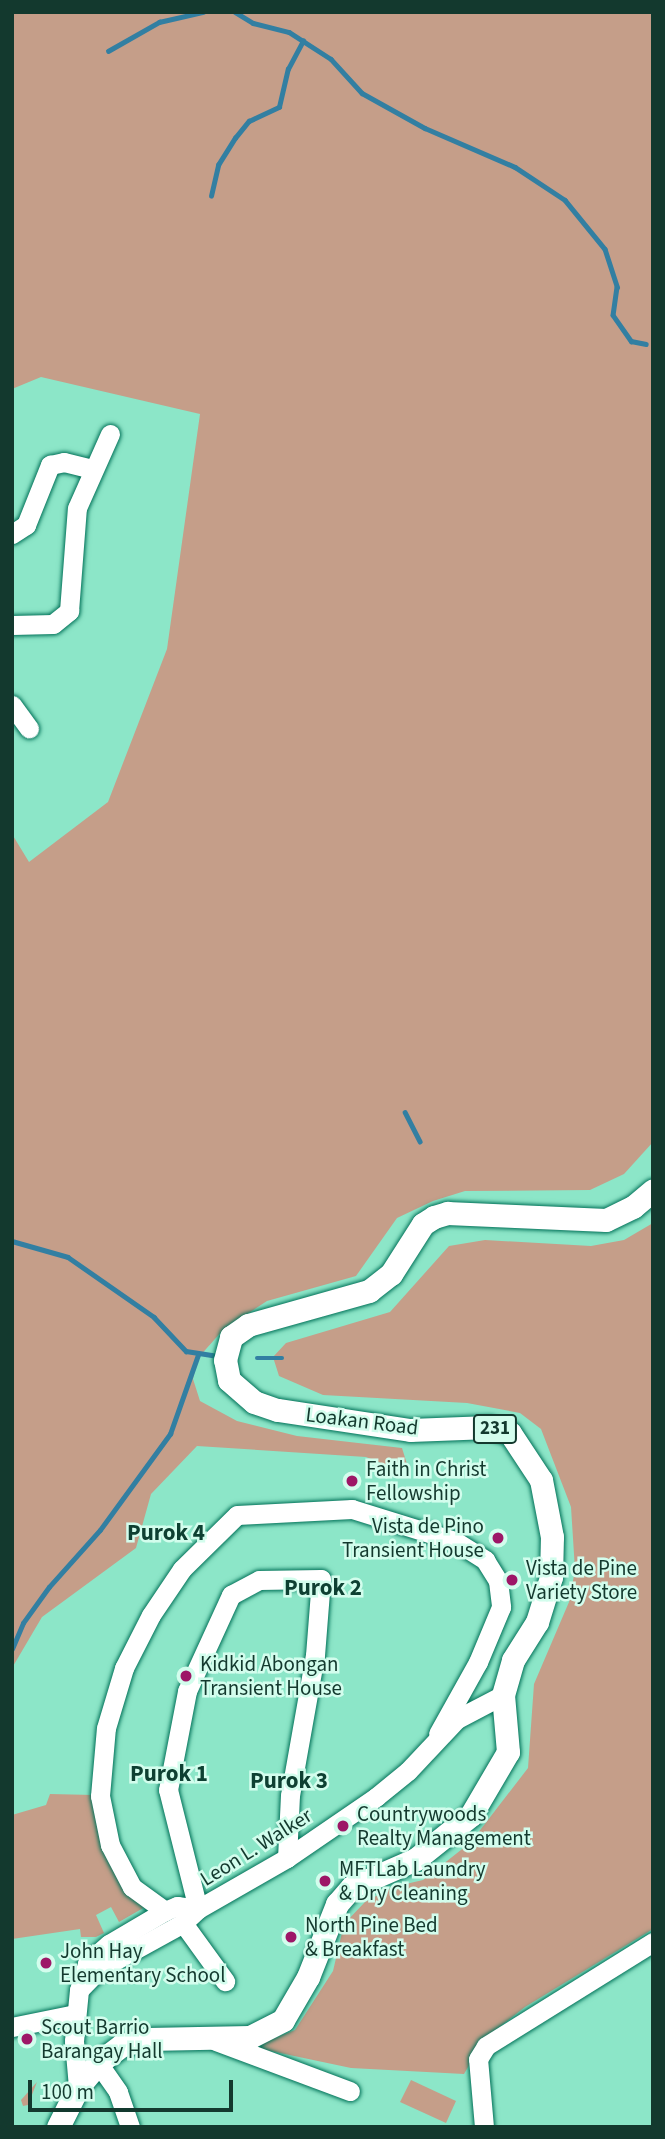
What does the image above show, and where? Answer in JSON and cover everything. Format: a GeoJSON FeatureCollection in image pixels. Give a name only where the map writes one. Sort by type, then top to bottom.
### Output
{"type":"FeatureCollection","features":[{"type":"Feature","properties":{"kind":"main road","name":"Loakan Road"},"geometry":{"type":"LineString","coordinates":[[58,2127],[79,2087],[98,2063],[133,2041],[250,2037],[283,2020],[308,1977],[337,1904],[352,1887],[415,1859],[471,1815],[508,1752],[503,1695],[513,1660],[537,1622],[551,1577],[552,1537],[541,1480],[520,1444],[510,1433],[489,1427],[410,1430],[277,1410],[235,1388],[226,1354],[231,1336],[248,1325],[353,1298],[382,1283],[423,1224],[434,1217],[447,1213],[606,1220],[627,1212],[653,1190]]}},
{"type":"Feature","properties":{"kind":"street"},"geometry":{"type":"LineString","coordinates":[[12,625],[53,624],[69,611],[73,530],[92,469],[110,434]]}},
{"type":"Feature","properties":{"kind":"street"},"geometry":{"type":"LineString","coordinates":[[12,534],[26,525],[50,465],[64,462],[92,469]]}},
{"type":"Feature","properties":{"kind":"street"},"geometry":{"type":"LineString","coordinates":[[12,705],[29,728]]}},
{"type":"Feature","properties":{"kind":"street"},"geometry":{"type":"LineString","coordinates":[[165,1911],[132,1887],[110,1845],[100,1796],[106,1728],[124,1668],[151,1615],[182,1569],[237,1515],[352,1509],[455,1541],[485,1560],[498,1581],[501,1606],[478,1662],[438,1734]]}},
{"type":"Feature","properties":{"kind":"street"},"geometry":{"type":"LineString","coordinates":[[198,1909],[168,1790],[187,1691],[232,1595],[259,1580],[321,1579],[316,1655],[290,1795],[287,1858]]}},
{"type":"Feature","properties":{"kind":"street","name":"Leon L. Walker"},"geometry":{"type":"LineString","coordinates":[[79,1990],[98,1970],[183,1923],[198,1909],[287,1858],[408,1771],[438,1734],[503,1695]]}},
{"type":"Feature","properties":{"kind":"street","name":"Leon L. Walker"},"geometry":{"type":"LineString","coordinates":[[79,2087],[76,2014],[79,1990],[82,1974],[96,1953],[165,1911],[177,1906],[198,1909]]}},
{"type":"Feature","properties":{"kind":"street"},"geometry":{"type":"LineString","coordinates":[[183,1923],[225,1981]]}},
{"type":"Feature","properties":{"kind":"street"},"geometry":{"type":"LineString","coordinates":[[484,2127],[478,2059],[486,2046],[653,1942]]}},
{"type":"Feature","properties":{"kind":"street"},"geometry":{"type":"LineString","coordinates":[[12,2027],[76,2014]]}},
{"type":"Feature","properties":{"kind":"street"},"geometry":{"type":"LineString","coordinates":[[212,2040],[350,2091]]}},
{"type":"Feature","properties":{"kind":"street"},"geometry":{"type":"LineString","coordinates":[[98,2063],[115,2086],[130,2127]]}},
{"type":"Feature","properties":{"kind":"shaded area"},"geometry":{"type":"Polygon","coordinates":[[[12,12],[653,12],[653,1142],[624,1174],[590,1190],[465,1191],[433,1201],[397,1218],[356,1276],[267,1301],[223,1330],[198,1358],[193,1379],[200,1401],[237,1421],[297,1436],[402,1448],[407,1464],[393,1468],[366,1457],[197,1446],[151,1494],[136,1548],[42,1617],[12,1668],[12,834],[29,862],[108,802],[167,649],[200,414],[41,377],[12,389],[12,12]]]}},
{"type":"Feature","properties":{"kind":"shaded area"},"geometry":{"type":"Polygon","coordinates":[[[653,1223],[653,1929],[525,2007],[485,2038],[464,2074],[351,2068],[252,2047],[295,2030],[333,1971],[344,1924],[365,1902],[393,1887],[423,1880],[471,1842],[528,1768],[534,1684],[569,1602],[575,1570],[571,1507],[541,1429],[520,1413],[467,1403],[323,1395],[279,1376],[273,1357],[286,1343],[390,1312],[449,1246],[485,1240],[591,1246],[624,1240],[653,1223]]]}},
{"type":"Feature","properties":{"kind":"shaded area"},"geometry":{"type":"Polygon","coordinates":[[[50,1794],[93,1795],[145,1907],[119,1922],[111,1907],[96,1915],[104,1933],[96,1937],[81,1937],[80,1929],[12,1939],[12,1815],[46,1805],[50,1794]]]}},
{"type":"Feature","properties":{"kind":"shaded area"},"geometry":{"type":"Polygon","coordinates":[[[411,2080],[456,2101],[446,2123],[400,2102],[411,2080]]]}},
{"type":"Feature","properties":{"kind":"shaded area"},"geometry":{"type":"Polygon","coordinates":[[[37,2082],[28,2105],[23,2106],[21,2100],[37,2082]]]}},
{"type":"Feature","properties":{"kind":"waterway"},"geometry":{"type":"LineString","coordinates":[[108,51],[159,22],[203,12]]}},
{"type":"Feature","properties":{"kind":"waterway"},"geometry":{"type":"LineString","coordinates":[[235,12],[253,23],[289,32],[331,59],[362,93],[425,128],[515,167],[565,200],[605,249],[617,287],[613,315],[631,341],[646,344]]}},
{"type":"Feature","properties":{"kind":"waterway"},"geometry":{"type":"LineString","coordinates":[[211,196],[218,165],[235,138],[249,121],[279,107],[288,69],[303,41]]}},
{"type":"Feature","properties":{"kind":"waterway"},"geometry":{"type":"LineString","coordinates":[[405,1112],[420,1141]]}},
{"type":"Feature","properties":{"kind":"waterway"},"geometry":{"type":"LineString","coordinates":[[12,1241],[68,1257],[154,1317],[186,1351],[218,1356]]}},
{"type":"Feature","properties":{"kind":"waterway"},"geometry":{"type":"LineString","coordinates":[[12,1649],[23,1623],[49,1587],[100,1530],[170,1434],[198,1355]]}},
{"type":"Feature","properties":{"kind":"waterway"},"geometry":{"type":"LineString","coordinates":[[257,1358],[282,1358]]}},
{"type":"Feature","properties":{"kind":"place","name":"Faith in Christ Fellowship"},"geometry":{"type":"Point","coordinates":[352,1481]}},
{"type":"Feature","properties":{"kind":"place","name":"Vista de Pino Transient House"},"geometry":{"type":"Point","coordinates":[498,1538]}},
{"type":"Feature","properties":{"kind":"place","name":"Vista de Pine Variety Store"},"geometry":{"type":"Point","coordinates":[512,1580]}},
{"type":"Feature","properties":{"kind":"place","name":"Kidkid Abongan Transient House"},"geometry":{"type":"Point","coordinates":[186,1676]}},
{"type":"Feature","properties":{"kind":"place","name":"Countrywoods Realty Management"},"geometry":{"type":"Point","coordinates":[343,1826]}},
{"type":"Feature","properties":{"kind":"place","name":"MFTLab Laundry & Dry Cleaning"},"geometry":{"type":"Point","coordinates":[325,1881]}},
{"type":"Feature","properties":{"kind":"place","name":"North Pine Bed & Breakfast"},"geometry":{"type":"Point","coordinates":[291,1937]}},
{"type":"Feature","properties":{"kind":"place","name":"John Hay Elementary School"},"geometry":{"type":"Point","coordinates":[46,1963]}},
{"type":"Feature","properties":{"kind":"place","name":"Scout Barrio Barangay Hall"},"geometry":{"type":"Point","coordinates":[27,2039]}},
{"type":"Feature","properties":{"kind":"district","name":"Purok 4"},"geometry":{"type":"Point","coordinates":[166,1533]}},
{"type":"Feature","properties":{"kind":"district","name":"Purok 2"},"geometry":{"type":"Point","coordinates":[323,1588]}},
{"type":"Feature","properties":{"kind":"district","name":"Purok 1"},"geometry":{"type":"Point","coordinates":[169,1774]}},
{"type":"Feature","properties":{"kind":"district","name":"Purok 3"},"geometry":{"type":"Point","coordinates":[289,1781]}}]}
